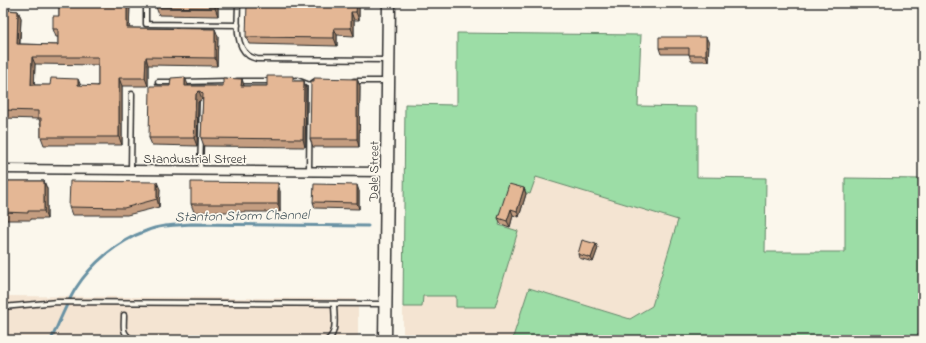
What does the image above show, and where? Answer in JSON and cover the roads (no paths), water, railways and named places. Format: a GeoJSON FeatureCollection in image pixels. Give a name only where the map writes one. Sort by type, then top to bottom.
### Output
{"type":"FeatureCollection","features":[{"type":"Feature","properties":{"kind":"street","name":"Dale Street"},"geometry":{"type":"LineString","coordinates":[[385,340],[389,3]]}},
{"type":"Feature","properties":{"kind":"street","name":"Standustrial Street"},"geometry":{"type":"LineString","coordinates":[[3,169],[387,172]]}},
{"type":"Feature","properties":{"kind":"lane"},"geometry":{"type":"LineString","coordinates":[[146,3],[146,24],[238,25]]}},
{"type":"Feature","properties":{"kind":"lane"},"geometry":{"type":"LineString","coordinates":[[238,3],[239,40],[243,49],[248,55],[257,58],[388,60]]}},
{"type":"Feature","properties":{"kind":"lane"},"geometry":{"type":"LineString","coordinates":[[282,81],[297,80],[310,85]]}},
{"type":"Feature","properties":{"kind":"lane"},"geometry":{"type":"LineString","coordinates":[[310,85],[317,80]]}},
{"type":"Feature","properties":{"kind":"lane"},"geometry":{"type":"LineString","coordinates":[[158,82],[228,81]]}},
{"type":"Feature","properties":{"kind":"lane"},"geometry":{"type":"LineString","coordinates":[[235,81],[274,81]]}},
{"type":"Feature","properties":{"kind":"lane"},"geometry":{"type":"LineString","coordinates":[[352,81],[388,81]]}},
{"type":"Feature","properties":{"kind":"lane"},"geometry":{"type":"LineString","coordinates":[[309,171],[310,85]]}},
{"type":"Feature","properties":{"kind":"lane"},"geometry":{"type":"LineString","coordinates":[[131,170],[132,94]]}},
{"type":"Feature","properties":{"kind":"lane"},"geometry":{"type":"LineString","coordinates":[[200,170],[202,102]]}},
{"type":"Feature","properties":{"kind":"lane"},"geometry":{"type":"LineString","coordinates":[[3,307],[57,302],[386,304]]}},
{"type":"Feature","properties":{"kind":"lane"},"geometry":{"type":"LineString","coordinates":[[327,340],[332,336],[334,329],[334,304]]}},
{"type":"Feature","properties":{"kind":"lane"},"geometry":{"type":"LineString","coordinates":[[124,315],[124,331],[127,336],[133,340]]}},
{"type":"Feature","properties":{"kind":"waterway","name":"Stanton Storm Channel"},"geometry":{"type":"LineString","coordinates":[[51,340],[72,294],[90,270],[106,254],[116,247],[136,235],[151,229],[191,224],[368,226]]}}]}
